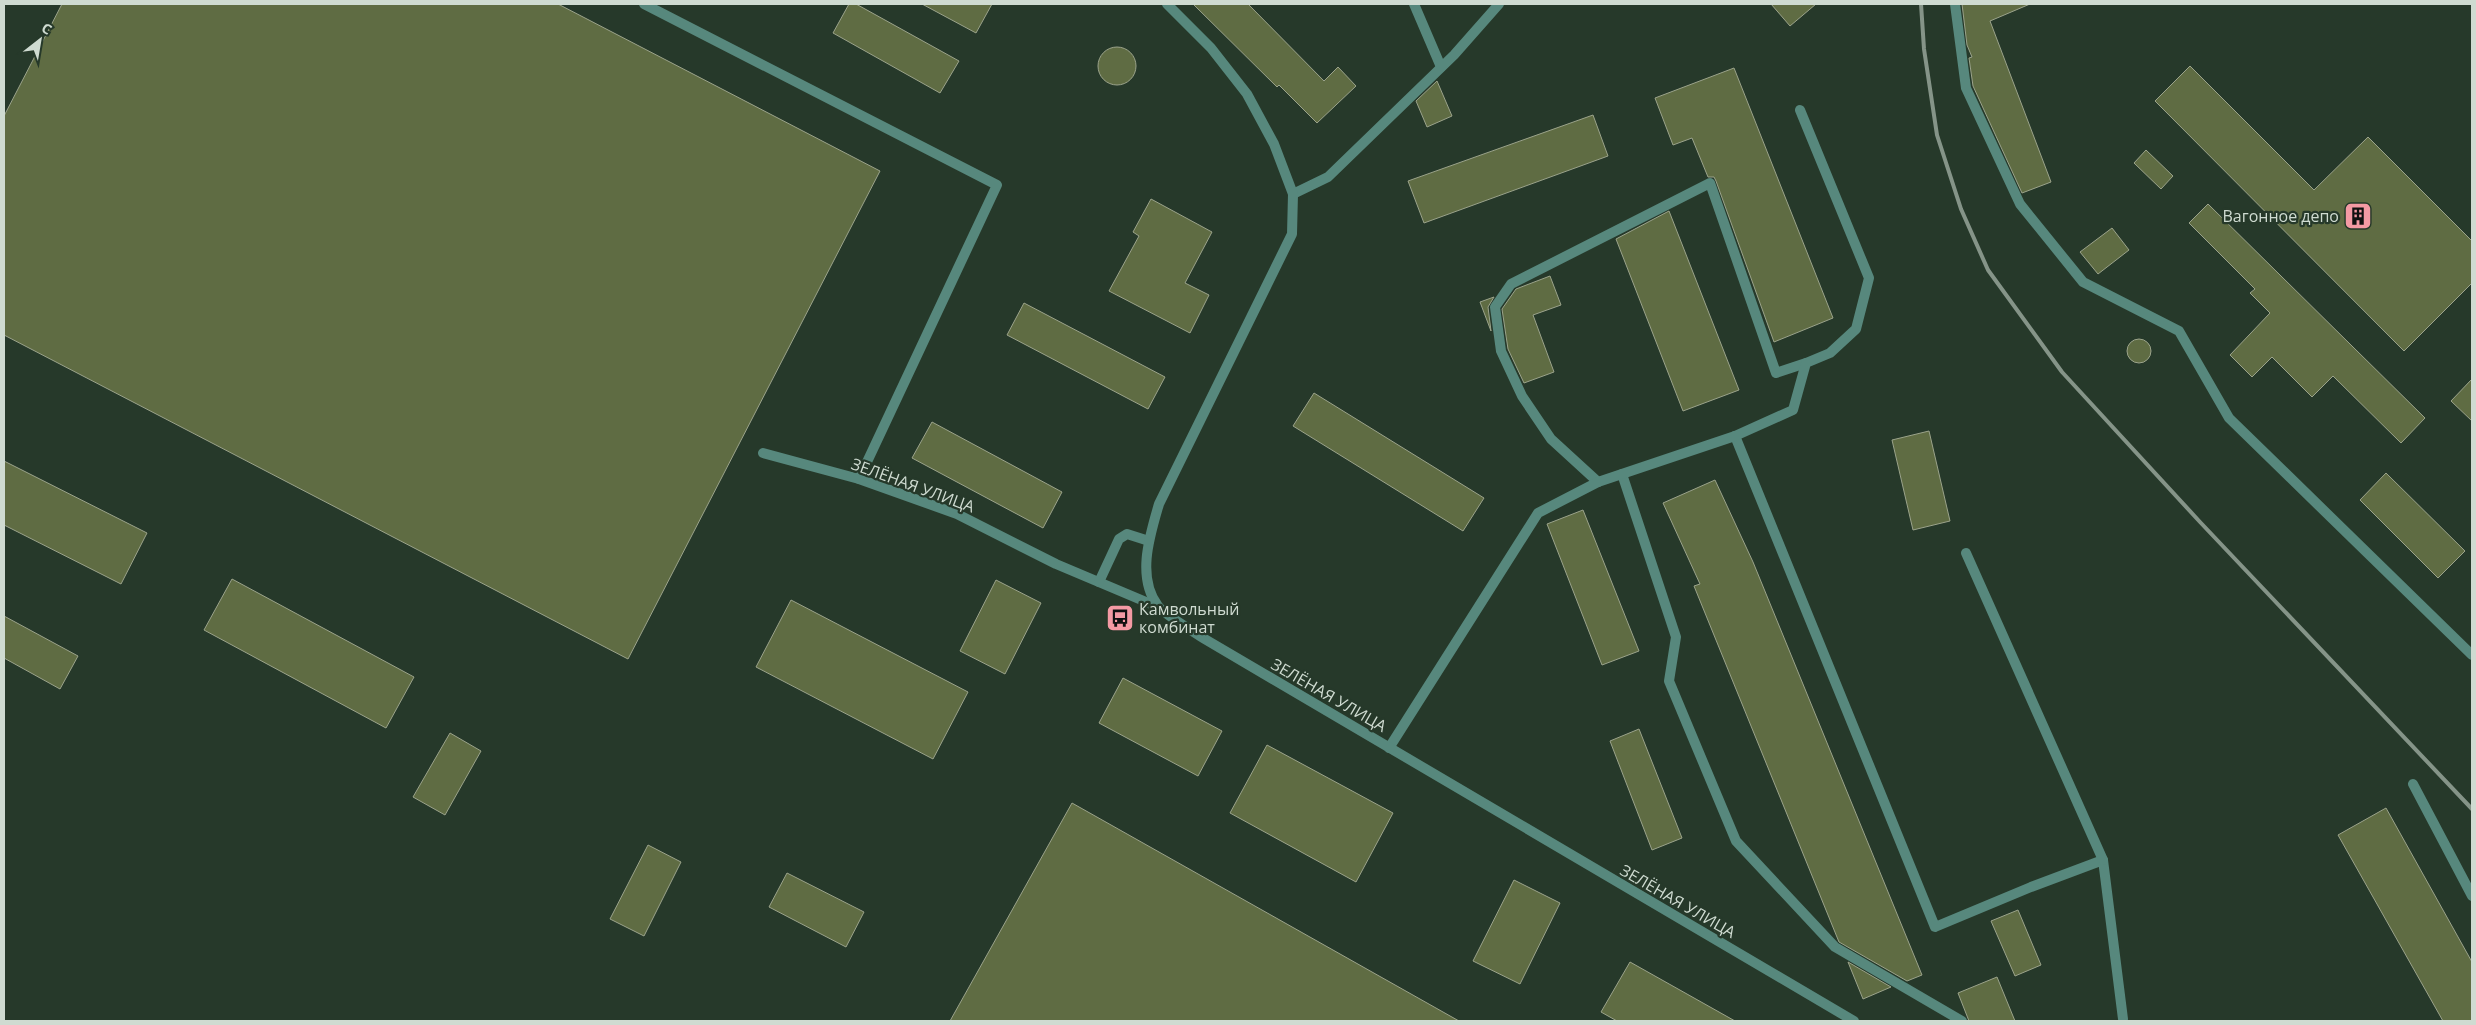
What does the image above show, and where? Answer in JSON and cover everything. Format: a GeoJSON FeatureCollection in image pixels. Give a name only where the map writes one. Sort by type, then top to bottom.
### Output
{"type":"FeatureCollection","features":[{"type":"Feature","properties":{"kind":"street"},"geometry":{"type":"LineString","coordinates":[[644,4],[997,185],[858,479]]}},
{"type":"Feature","properties":{"kind":"street"},"geometry":{"type":"LineString","coordinates":[[1158,607],[1149,584],[1146,560],[1149,540],[1159,504],[1292,234],[1293,194],[1274,144],[1247,94],[1211,48],[1167,4]]}},
{"type":"Feature","properties":{"kind":"street"},"geometry":{"type":"LineString","coordinates":[[1414,4],[1441,67]]}},
{"type":"Feature","properties":{"kind":"street"},"geometry":{"type":"LineString","coordinates":[[1293,194],[1328,177],[1441,67],[1499,4]]}},
{"type":"Feature","properties":{"kind":"street"},"geometry":{"type":"LineString","coordinates":[[1955,4],[1966,88],[2020,204],[2083,282],[2178,331],[2229,418],[2472,655]]}},
{"type":"Feature","properties":{"kind":"street"},"geometry":{"type":"LineString","coordinates":[[1598,482],[1551,439],[1522,396],[1501,351],[1495,307],[1511,284],[1710,183],[1776,373],[1830,353],[1856,329],[1869,278],[1800,110]]}},
{"type":"Feature","properties":{"kind":"street"},"geometry":{"type":"LineString","coordinates":[[1389,748],[1538,513],[1598,482],[1735,436],[1792,410],[1806,363]]}},
{"type":"Feature","properties":{"kind":"street"},"geometry":{"type":"LineString","coordinates":[[1735,436],[1935,927],[2031,887],[2103,860]]}},
{"type":"Feature","properties":{"kind":"street","name":"ЗЕЛЁНАЯ УЛИЦА"},"geometry":{"type":"LineString","coordinates":[[763,453],[858,479],[957,514],[1056,564],[1158,607],[1203,638],[1854,1021]]}},
{"type":"Feature","properties":{"kind":"street"},"geometry":{"type":"LineString","coordinates":[[1622,474],[1676,637],[1669,682],[1736,841],[1835,947],[1962,1021]]}},
{"type":"Feature","properties":{"kind":"street"},"geometry":{"type":"LineString","coordinates":[[1099,582],[1119,539],[1127,534],[1149,540]]}},
{"type":"Feature","properties":{"kind":"street"},"geometry":{"type":"LineString","coordinates":[[1966,553],[2103,860],[2123,1019]]}},
{"type":"Feature","properties":{"kind":"street"},"geometry":{"type":"LineString","coordinates":[[2413,784],[2472,896]]}},
{"type":"Feature","properties":{"kind":"building"},"geometry":{"type":"Polygon","coordinates":[[[62,4],[558,4],[880,171],[628,659],[4,335],[4,116],[62,4]]]}},
{"type":"Feature","properties":{"kind":"building"},"geometry":{"type":"Polygon","coordinates":[[[849,4],[856,4],[959,61],[940,93],[833,33],[849,4]]]}},
{"type":"Feature","properties":{"kind":"building"},"geometry":{"type":"Polygon","coordinates":[[[922,4],[992,4],[976,33],[922,4]]]}},
{"type":"Feature","properties":{"kind":"building"},"geometry":{"type":"Polygon","coordinates":[[[1193,4],[1248,4],[1324,81],[1338,67],[1356,86],[1317,123],[1279,85],[1277,87],[1193,4]]]}},
{"type":"Feature","properties":{"kind":"building"},"geometry":{"type":"Polygon","coordinates":[[[1771,4],[1816,4],[1790,26],[1771,4]]]}},
{"type":"Feature","properties":{"kind":"building"},"geometry":{"type":"Polygon","coordinates":[[[1962,4],[2030,4],[1990,21],[2051,182],[2022,193],[1973,86],[1969,58],[1972,57],[1967,45],[1962,4]]]}},
{"type":"Feature","properties":{"kind":"building"},"geometry":{"type":"Polygon","coordinates":[[[1117,47],[1131,52],[1136,66],[1131,80],[1117,85],[1103,80],[1098,66],[1103,52],[1117,47]]]}},
{"type":"Feature","properties":{"kind":"building","name":"Вагонное депо"},"geometry":{"type":"Polygon","coordinates":[[[2190,66],[2314,190],[2368,137],[2472,241],[2472,283],[2404,351],[2155,101],[2190,66]]]}},
{"type":"Feature","properties":{"kind":"building"},"geometry":{"type":"Polygon","coordinates":[[[1734,68],[1833,318],[1774,342],[1716,181],[1714,177],[1708,177],[1692,138],[1673,145],[1655,98],[1734,68]]]}},
{"type":"Feature","properties":{"kind":"building"},"geometry":{"type":"Polygon","coordinates":[[[1437,81],[1452,116],[1427,127],[1416,101],[1437,81]]]}},
{"type":"Feature","properties":{"kind":"building"},"geometry":{"type":"Polygon","coordinates":[[[1593,115],[1608,156],[1424,223],[1408,181],[1593,115]]]}},
{"type":"Feature","properties":{"kind":"building"},"geometry":{"type":"Polygon","coordinates":[[[2146,150],[2173,176],[2161,189],[2134,163],[2146,150]]]}},
{"type":"Feature","properties":{"kind":"building"},"geometry":{"type":"Polygon","coordinates":[[[1151,199],[1212,232],[1185,283],[1209,295],[1190,333],[1109,291],[1139,236],[1133,232],[1151,199]]]}},
{"type":"Feature","properties":{"kind":"building"},"geometry":{"type":"Polygon","coordinates":[[[2208,204],[2425,418],[2401,443],[2333,376],[2312,397],[2272,357],[2252,377],[2230,355],[2270,313],[2250,293],[2255,289],[2189,223],[2208,204]]]}},
{"type":"Feature","properties":{"kind":"building"},"geometry":{"type":"Polygon","coordinates":[[[1669,211],[1739,390],[1683,411],[1616,239],[1669,211]]]}},
{"type":"Feature","properties":{"kind":"building"},"geometry":{"type":"Polygon","coordinates":[[[2112,228],[2129,250],[2098,274],[2080,252],[2112,228]]]}},
{"type":"Feature","properties":{"kind":"building"},"geometry":{"type":"Polygon","coordinates":[[[1550,276],[1561,305],[1533,315],[1554,372],[1524,383],[1508,349],[1502,309],[1516,289],[1550,276]]]}},
{"type":"Feature","properties":{"kind":"building"},"geometry":{"type":"Polygon","coordinates":[[[1494,297],[1488,307],[1491,331],[1480,302],[1494,297]]]}},
{"type":"Feature","properties":{"kind":"building"},"geometry":{"type":"Polygon","coordinates":[[[1024,303],[1165,377],[1148,409],[1007,335],[1024,303]]]}},
{"type":"Feature","properties":{"kind":"building"},"geometry":{"type":"Polygon","coordinates":[[[2139,339],[2148,342],[2151,351],[2148,360],[2139,363],[2130,360],[2127,351],[2130,342],[2139,339]]]}},
{"type":"Feature","properties":{"kind":"building"},"geometry":{"type":"Polygon","coordinates":[[[2472,379],[2472,421],[2451,401],[2472,379]]]}},
{"type":"Feature","properties":{"kind":"building"},"geometry":{"type":"Polygon","coordinates":[[[1314,393],[1484,498],[1463,531],[1293,426],[1314,393]]]}},
{"type":"Feature","properties":{"kind":"building"},"geometry":{"type":"Polygon","coordinates":[[[932,422],[1062,492],[1043,528],[912,458],[932,422]]]}},
{"type":"Feature","properties":{"kind":"building"},"geometry":{"type":"Polygon","coordinates":[[[1929,431],[1950,521],[1913,530],[1892,440],[1929,431]]]}},
{"type":"Feature","properties":{"kind":"building"},"geometry":{"type":"Polygon","coordinates":[[[4,461],[147,533],[121,584],[4,525],[4,461]]]}},
{"type":"Feature","properties":{"kind":"building"},"geometry":{"type":"Polygon","coordinates":[[[2386,473],[2465,551],[2438,578],[2360,500],[2386,473]]]}},
{"type":"Feature","properties":{"kind":"building"},"geometry":{"type":"Polygon","coordinates":[[[1715,480],[1753,562],[1922,975],[1907,981],[1839,942],[1694,586],[1700,584],[1663,503],[1715,480]]]}},
{"type":"Feature","properties":{"kind":"building"},"geometry":{"type":"Polygon","coordinates":[[[1583,510],[1639,651],[1602,665],[1547,524],[1583,510]]]}},
{"type":"Feature","properties":{"kind":"building"},"geometry":{"type":"Polygon","coordinates":[[[232,579],[414,677],[386,728],[204,630],[232,579]]]}},
{"type":"Feature","properties":{"kind":"building"},"geometry":{"type":"Polygon","coordinates":[[[996,580],[1041,603],[1005,674],[960,651],[996,580]]]}},
{"type":"Feature","properties":{"kind":"building"},"geometry":{"type":"Polygon","coordinates":[[[791,600],[968,692],[933,759],[756,667],[791,600]]]}},
{"type":"Feature","properties":{"kind":"building"},"geometry":{"type":"Polygon","coordinates":[[[4,616],[78,656],[60,689],[4,658],[4,616]]]}},
{"type":"Feature","properties":{"kind":"building"},"geometry":{"type":"Polygon","coordinates":[[[1123,678],[1222,731],[1198,776],[1099,723],[1123,678]]]}},
{"type":"Feature","properties":{"kind":"building"},"geometry":{"type":"Polygon","coordinates":[[[1639,729],[1682,838],[1652,850],[1610,741],[1639,729]]]}},
{"type":"Feature","properties":{"kind":"building"},"geometry":{"type":"Polygon","coordinates":[[[450,733],[481,751],[445,815],[413,797],[450,733]]]}},
{"type":"Feature","properties":{"kind":"building"},"geometry":{"type":"Polygon","coordinates":[[[1267,745],[1393,813],[1356,882],[1230,813],[1267,745]]]}},
{"type":"Feature","properties":{"kind":"building"},"geometry":{"type":"Polygon","coordinates":[[[1072,803],[1459,1021],[950,1021],[1072,803]]]}},
{"type":"Feature","properties":{"kind":"building"},"geometry":{"type":"Polygon","coordinates":[[[2386,808],[2472,962],[2472,1021],[2443,1021],[2338,835],[2386,808]]]}},
{"type":"Feature","properties":{"kind":"building"},"geometry":{"type":"Polygon","coordinates":[[[648,845],[681,862],[644,936],[610,919],[648,845]]]}},
{"type":"Feature","properties":{"kind":"building"},"geometry":{"type":"Polygon","coordinates":[[[787,873],[864,912],[846,947],[769,907],[787,873]]]}},
{"type":"Feature","properties":{"kind":"building"},"geometry":{"type":"Polygon","coordinates":[[[1514,880],[1560,903],[1520,984],[1473,961],[1514,880]]]}},
{"type":"Feature","properties":{"kind":"building"},"geometry":{"type":"Polygon","coordinates":[[[2018,910],[2041,965],[2015,976],[1991,921],[2018,910]]]}},
{"type":"Feature","properties":{"kind":"building"},"geometry":{"type":"Polygon","coordinates":[[[1630,962],[1735,1021],[1617,1021],[1601,1012],[1630,962]]]}},
{"type":"Feature","properties":{"kind":"building"},"geometry":{"type":"Polygon","coordinates":[[[1848,962],[1891,987],[1863,999],[1848,962]]]}},
{"type":"Feature","properties":{"kind":"building"},"geometry":{"type":"Polygon","coordinates":[[[1997,977],[2015,1021],[1969,1021],[1958,993],[1997,977]]]}},
{"type":"Feature","properties":{"kind":"railway"},"geometry":{"type":"LineString","coordinates":[[1921,4],[1924,49],[1937,135],[1961,209],[1988,270],[2062,372],[2200,522],[2472,809]]}},
{"type":"Feature","properties":{"kind":"place","name":"Вагонное депо"},"geometry":{"type":"Point","coordinates":[2358,216]}},
{"type":"Feature","properties":{"kind":"place","name":"Камвольный комбинат"},"geometry":{"type":"Point","coordinates":[1120,618]}}]}
